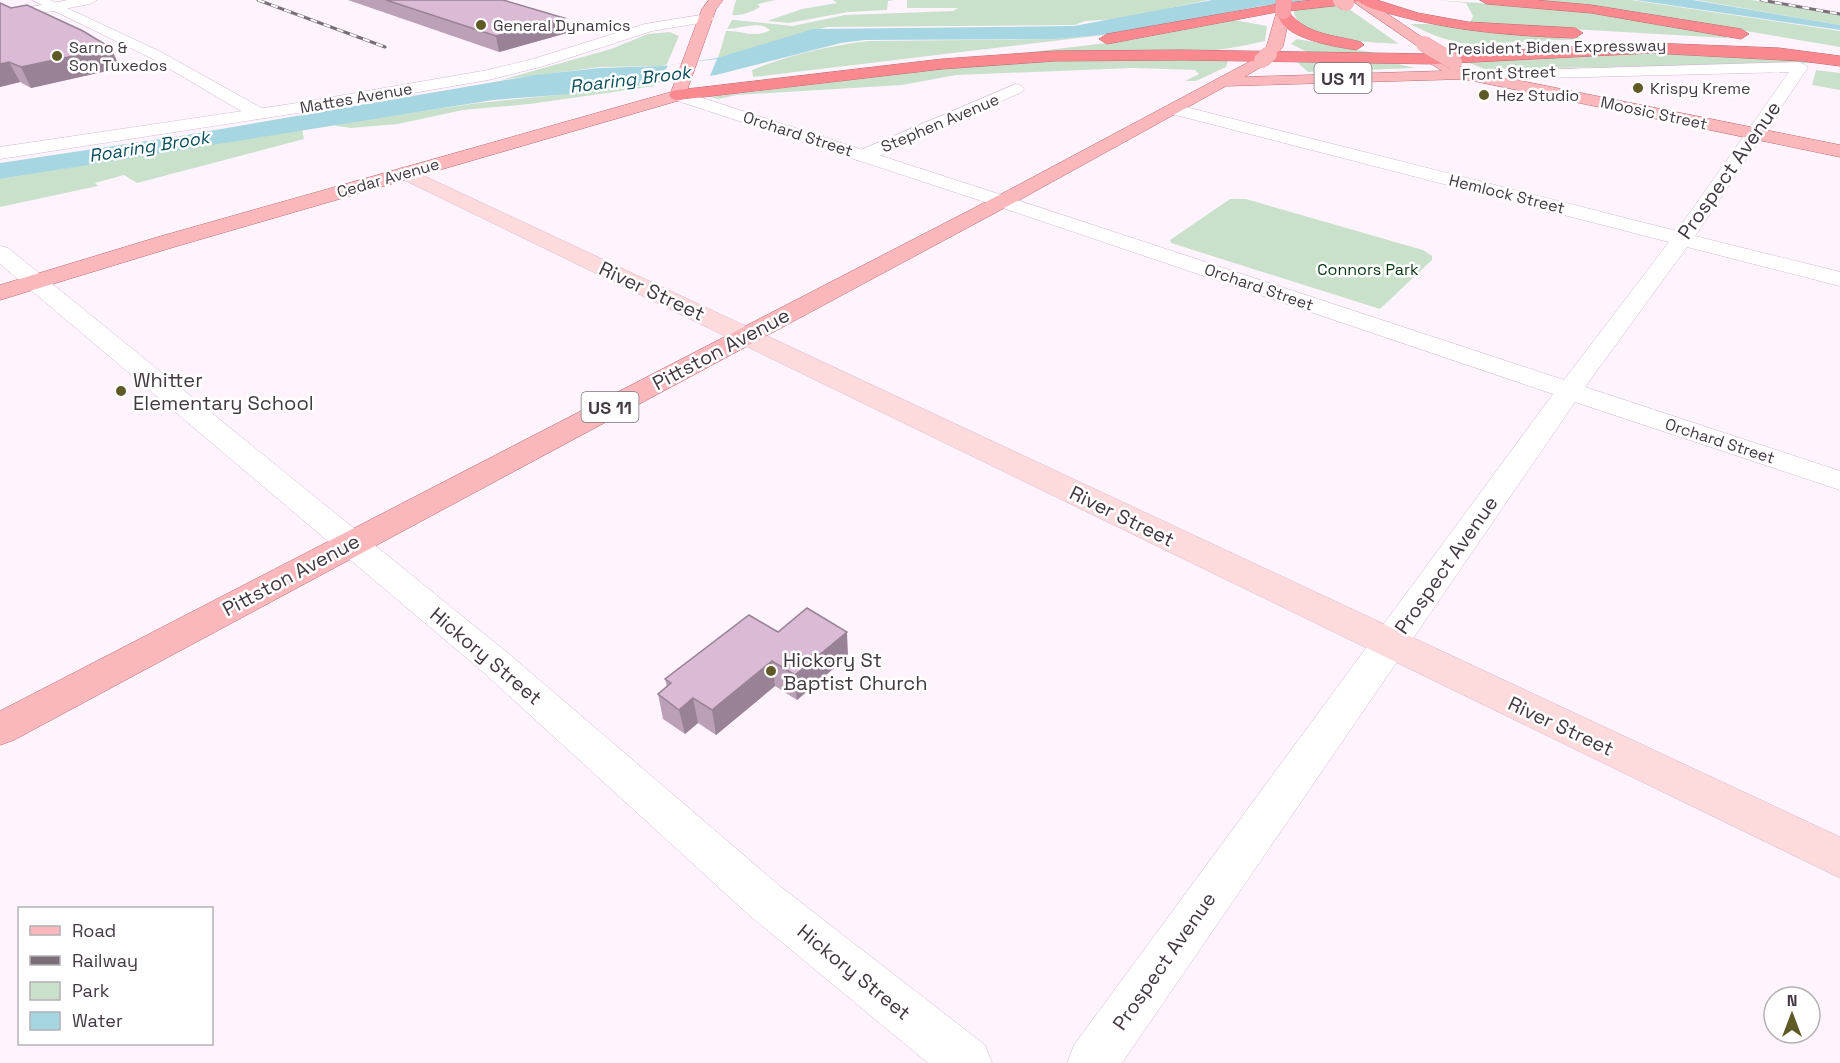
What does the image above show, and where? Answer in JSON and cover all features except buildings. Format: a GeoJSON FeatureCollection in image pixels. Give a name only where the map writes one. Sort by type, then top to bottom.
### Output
{"type":"FeatureCollection","features":[{"type":"Feature","properties":{"kind":"highway"},"geometry":{"type":"LineString","coordinates":[[1487,0],[1599,10],[1765,38],[1840,54]]}},
{"type":"Feature","properties":{"kind":"highway"},"geometry":{"type":"LineString","coordinates":[[681,88],[1094,41],[1287,7],[1356,1]]}},
{"type":"Feature","properties":{"kind":"highway","name":"President Biden Expressway"},"geometry":{"type":"LineString","coordinates":[[1356,1],[1458,25],[1592,34]]}},
{"type":"Feature","properties":{"kind":"highway","name":"President Biden Expressway"},"geometry":{"type":"LineString","coordinates":[[1283,8],[1293,26],[1317,36],[1382,48],[1445,49],[1634,43],[1720,47],[1800,61],[1840,62]]}},
{"type":"Feature","properties":{"kind":"highway","name":"President Biden Expressway"},"geometry":{"type":"LineString","coordinates":[[1614,35],[1717,41],[1840,54]]}},
{"type":"Feature","properties":{"kind":"highway"},"geometry":{"type":"LineString","coordinates":[[681,88],[1055,56],[1162,55],[1435,59],[1643,48],[1713,50],[1800,61]]}},
{"type":"Feature","properties":{"kind":"main road"},"geometry":{"type":"LineString","coordinates":[[681,88],[706,18],[716,0]]}},
{"type":"Feature","properties":{"kind":"main road"},"geometry":{"type":"LineString","coordinates":[[1356,1],[1416,44],[1467,75]]}},
{"type":"Feature","properties":{"kind":"main road","name":"US 11"},"geometry":{"type":"LineString","coordinates":[[1218,83],[1265,57],[1276,42],[1283,8]]}},
{"type":"Feature","properties":{"kind":"main road","name":"Front Street"},"geometry":{"type":"LineString","coordinates":[[1218,83],[1467,75]]}},
{"type":"Feature","properties":{"kind":"main road","name":"Moosic Street"},"geometry":{"type":"LineString","coordinates":[[1467,75],[1840,151]]}},
{"type":"Feature","properties":{"kind":"main road","name":"Pittston Avenue"},"geometry":{"type":"LineString","coordinates":[[0,729],[1001,201],[1174,109],[1218,83]]}},
{"type":"Feature","properties":{"kind":"main road","name":"Cedar Avenue"},"geometry":{"type":"LineString","coordinates":[[0,293],[405,173],[681,88]]}},
{"type":"Feature","properties":{"kind":"main road","name":"River Street"},"geometry":{"type":"LineString","coordinates":[[405,173],[1840,858]]}},
{"type":"Feature","properties":{"kind":"street"},"geometry":{"type":"LineString","coordinates":[[39,0],[156,55],[259,114]]}},
{"type":"Feature","properties":{"kind":"street"},"geometry":{"type":"LineString","coordinates":[[0,17],[90,0]]}},
{"type":"Feature","properties":{"kind":"street","name":"Mattes Avenue"},"geometry":{"type":"LineString","coordinates":[[0,153],[259,114],[505,72],[650,27],[706,18]]}},
{"type":"Feature","properties":{"kind":"street","name":"Front Street"},"geometry":{"type":"LineString","coordinates":[[1467,75],[1800,61]]}},
{"type":"Feature","properties":{"kind":"street","name":"Prospect Avenue"},"geometry":{"type":"LineString","coordinates":[[1092,1063],[1569,391],[1682,239],[1755,134],[1800,61]]}},
{"type":"Feature","properties":{"kind":"street","name":"Orchard Street"},"geometry":{"type":"LineString","coordinates":[[681,88],[863,156],[1840,481]]}},
{"type":"Feature","properties":{"kind":"street","name":"Stephen Avenue"},"geometry":{"type":"LineString","coordinates":[[863,156],[1016,89]]}},
{"type":"Feature","properties":{"kind":"street","name":"Hemlock Street"},"geometry":{"type":"LineString","coordinates":[[1174,109],[1840,279]]}},
{"type":"Feature","properties":{"kind":"street","name":"Hickory Street"},"geometry":{"type":"LineString","coordinates":[[0,253],[496,663],[765,901],[967,1063]]}},
{"type":"Feature","properties":{"kind":"green space"},"geometry":{"type":"Polygon","coordinates":[[[736,0],[776,0],[758,4],[760,7],[746,13],[732,15],[736,0]]]}},
{"type":"Feature","properties":{"kind":"green space"},"geometry":{"type":"Polygon","coordinates":[[[833,0],[894,0],[888,1],[887,10],[848,12],[789,23],[767,21],[802,9],[837,3],[833,0]]]}},
{"type":"Feature","properties":{"kind":"green space"},"geometry":{"type":"Polygon","coordinates":[[[907,0],[1208,0],[1117,19],[1085,21],[1075,25],[827,27],[718,58],[726,31],[759,34],[770,30],[755,25],[727,29],[732,20],[792,26],[845,15],[953,11],[958,8],[907,8],[907,0]]]}},
{"type":"Feature","properties":{"kind":"green space"},"geometry":{"type":"Polygon","coordinates":[[[1435,0],[1566,9],[1729,35],[1726,38],[1470,23],[1473,16],[1466,3],[1435,0]]]}},
{"type":"Feature","properties":{"kind":"green space"},"geometry":{"type":"Polygon","coordinates":[[[1523,0],[1631,0],[1840,31],[1840,47],[1603,7],[1523,0]]]}},
{"type":"Feature","properties":{"kind":"green space"},"geometry":{"type":"Polygon","coordinates":[[[1696,0],[1752,0],[1840,15],[1840,25],[1696,0]]]}},
{"type":"Feature","properties":{"kind":"green space"},"geometry":{"type":"Polygon","coordinates":[[[1342,4],[1399,44],[1358,41],[1326,35],[1301,23],[1294,14],[1294,10],[1342,4]]]}},
{"type":"Feature","properties":{"kind":"green space"},"geometry":{"type":"Polygon","coordinates":[[[1234,20],[1267,26],[1265,41],[1172,54],[1013,54],[1132,40],[1234,20]]]}},
{"type":"Feature","properties":{"kind":"green space"},"geometry":{"type":"Polygon","coordinates":[[[1410,24],[1428,24],[1492,33],[1577,36],[1583,39],[1468,44],[1438,37],[1410,24]]]}},
{"type":"Feature","properties":{"kind":"green space"},"geometry":{"type":"Polygon","coordinates":[[[670,32],[679,36],[667,64],[663,66],[600,67],[501,80],[611,49],[648,34],[670,32]]]}},
{"type":"Feature","properties":{"kind":"green space"},"geometry":{"type":"Polygon","coordinates":[[[1120,33],[753,77],[752,70],[809,52],[868,41],[1055,39],[1120,33]]]}},
{"type":"Feature","properties":{"kind":"green space"},"geometry":{"type":"Polygon","coordinates":[[[1297,39],[1381,54],[1311,54],[1291,44],[1297,39]]]}},
{"type":"Feature","properties":{"kind":"green space"},"geometry":{"type":"Polygon","coordinates":[[[1624,52],[1788,59],[1815,63],[1484,69],[1467,62],[1624,52]]]}},
{"type":"Feature","properties":{"kind":"green space"},"geometry":{"type":"Polygon","coordinates":[[[1100,59],[1228,60],[1226,67],[1196,81],[1185,81],[1199,74],[1195,70],[1133,68],[956,75],[902,85],[736,95],[718,99],[710,97],[965,66],[1100,59]]]}},
{"type":"Feature","properties":{"kind":"green space"},"geometry":{"type":"Polygon","coordinates":[[[1296,61],[1394,63],[1415,68],[1308,72],[1296,61]]]}},
{"type":"Feature","properties":{"kind":"green space"},"geometry":{"type":"Polygon","coordinates":[[[1816,70],[1840,73],[1840,90],[1812,85],[1816,70]]]}},
{"type":"Feature","properties":{"kind":"green space"},"geometry":{"type":"Polygon","coordinates":[[[655,86],[530,104],[463,110],[398,124],[351,128],[336,126],[337,124],[478,103],[655,86]]]}},
{"type":"Feature","properties":{"kind":"green space"},"geometry":{"type":"Polygon","coordinates":[[[302,129],[304,139],[137,183],[124,175],[95,183],[98,186],[0,207],[0,179],[302,129]]]}},
{"type":"Feature","properties":{"kind":"green space","name":"Connors Park"},"geometry":{"type":"Polygon","coordinates":[[[1230,199],[1246,199],[1423,250],[1432,256],[1432,260],[1380,309],[1171,243],[1170,240],[1230,199]]]}},
{"type":"Feature","properties":{"kind":"water","name":"Roaring Brook"},"geometry":{"type":"Polygon","coordinates":[[[1212,0],[1307,0],[1261,6],[1124,33],[1055,39],[865,40],[841,43],[716,75],[584,93],[493,100],[0,179],[0,163],[180,136],[535,75],[599,68],[663,66],[717,58],[813,29],[1074,26],[1212,0]]]}},
{"type":"Feature","properties":{"kind":"water"},"geometry":{"type":"Polygon","coordinates":[[[1635,0],[1693,0],[1840,25],[1840,30],[1635,0]]]}},
{"type":"Feature","properties":{"kind":"pier"},"geometry":{"type":"Polygon","coordinates":[[[717,59],[709,78],[658,85],[668,65],[717,59]]]}},
{"type":"Feature","properties":{"kind":"railway"},"geometry":{"type":"LineString","coordinates":[[258,0],[385,47]]}},
{"type":"Feature","properties":{"kind":"railway"},"geometry":{"type":"LineString","coordinates":[[1761,0],[1840,14]]}},
{"type":"Feature","properties":{"kind":"place","name":"General Dynamics"},"geometry":{"type":"Point","coordinates":[481,25]}},
{"type":"Feature","properties":{"kind":"place","name":"Sarno & Son Tuxedos"},"geometry":{"type":"Point","coordinates":[57,56]}},
{"type":"Feature","properties":{"kind":"place","name":"Krispy Kreme"},"geometry":{"type":"Point","coordinates":[1638,88]}},
{"type":"Feature","properties":{"kind":"place","name":"Hez Studio"},"geometry":{"type":"Point","coordinates":[1484,95]}},
{"type":"Feature","properties":{"kind":"place","name":"Whitter Elementary School"},"geometry":{"type":"Point","coordinates":[121,391]}},
{"type":"Feature","properties":{"kind":"place","name":"Hickory St Baptist Church"},"geometry":{"type":"Point","coordinates":[771,671]}}]}
